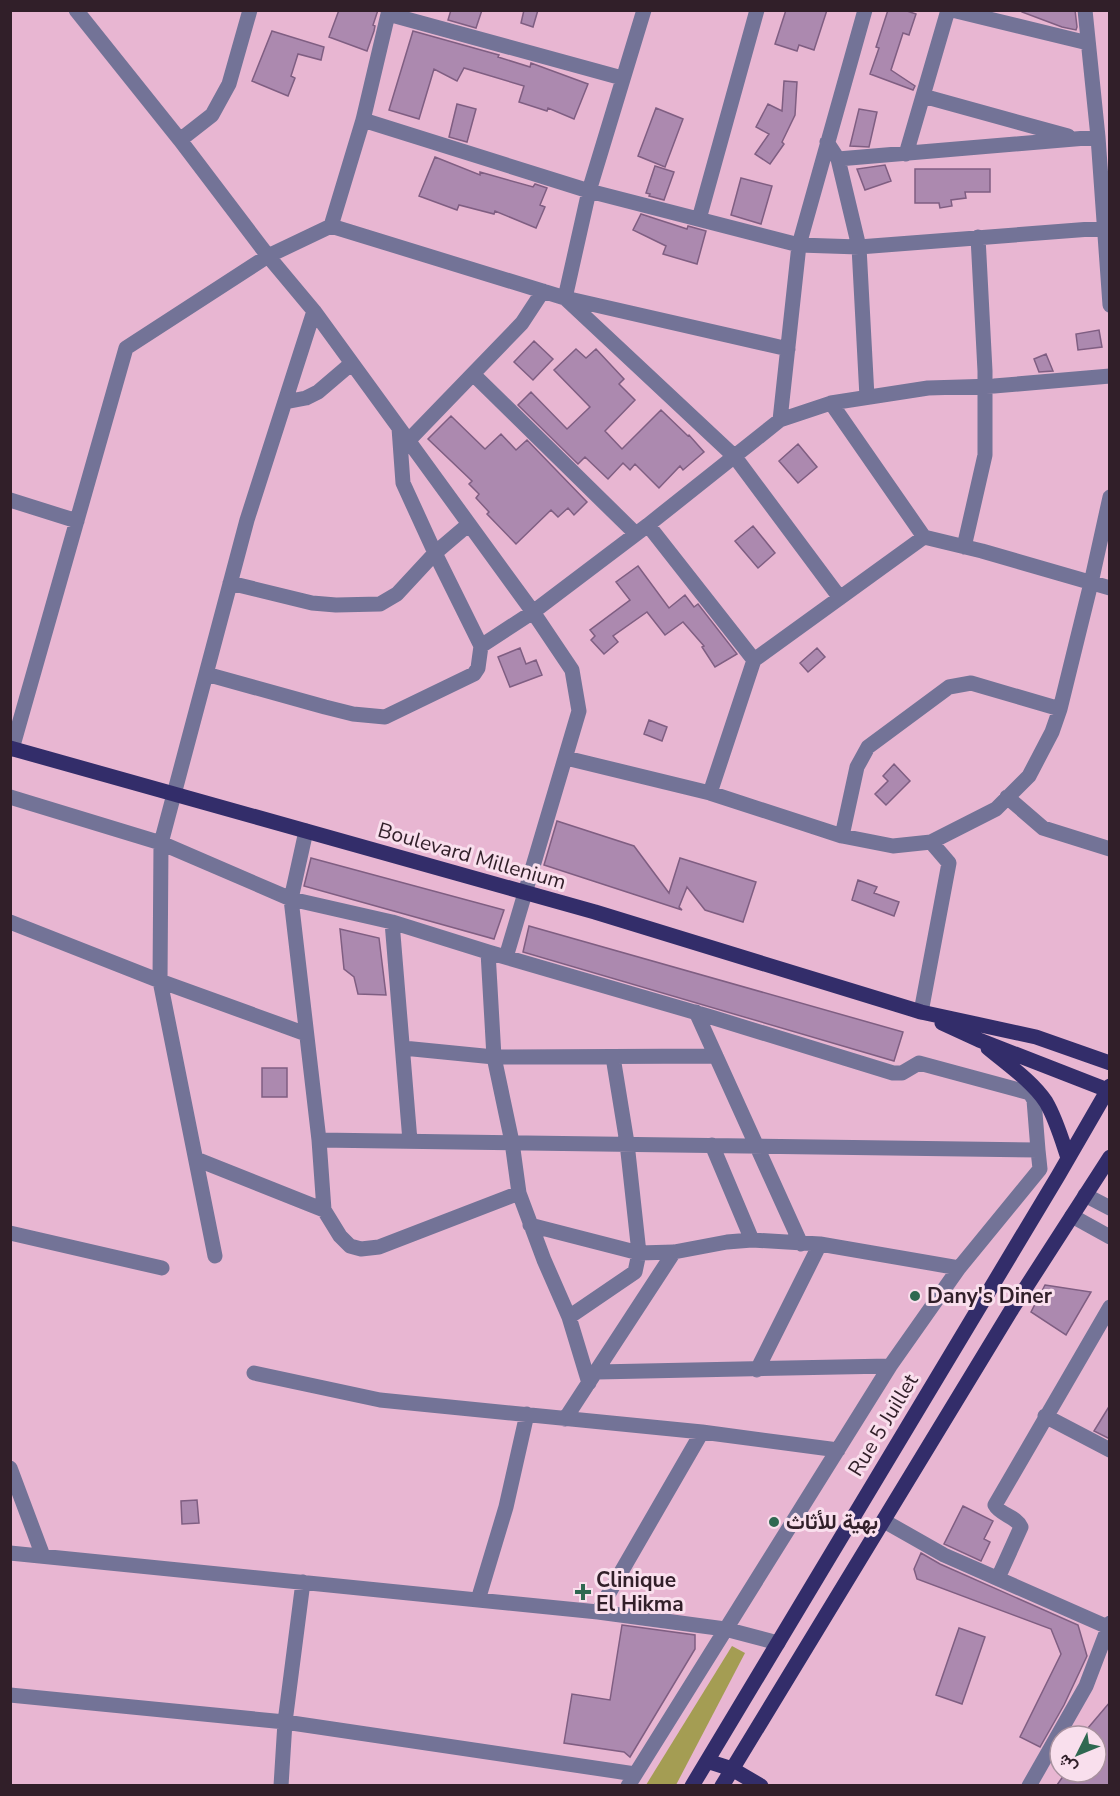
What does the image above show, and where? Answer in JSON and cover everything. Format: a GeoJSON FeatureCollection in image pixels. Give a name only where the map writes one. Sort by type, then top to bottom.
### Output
{"type":"FeatureCollection","features":[{"type":"Feature","properties":{"kind":"main road","name":"Boulevard Millenium"},"geometry":{"type":"LineString","coordinates":[[11,748],[524,892],[921,1012],[1036,1036],[1110,1063]]}},
{"type":"Feature","properties":{"kind":"main road","name":"Boulevard Millenium"},"geometry":{"type":"LineString","coordinates":[[921,1012],[979,1040],[1109,1089]]}},
{"type":"Feature","properties":{"kind":"main road"},"geometry":{"type":"LineString","coordinates":[[979,1040],[1030,1084],[1045,1101],[1068,1158]]}},
{"type":"Feature","properties":{"kind":"main road","name":"Rue 5 Juillet"},"geometry":{"type":"LineString","coordinates":[[692,1785],[1109,1089]]}},
{"type":"Feature","properties":{"kind":"main road"},"geometry":{"type":"LineString","coordinates":[[722,1785],[1012,1309],[1110,1157]]}},
{"type":"Feature","properties":{"kind":"main road"},"geometry":{"type":"LineString","coordinates":[[1088,1192],[1110,1176]]}},
{"type":"Feature","properties":{"kind":"main road"},"geometry":{"type":"LineString","coordinates":[[707,1761],[732,1769],[761,1785]]}},
{"type":"Feature","properties":{"kind":"street"},"geometry":{"type":"LineString","coordinates":[[76,10],[180,140],[268,256],[314,311],[533,612],[572,670],[579,711],[567,758],[524,892],[506,957]]}},
{"type":"Feature","properties":{"kind":"street"},"geometry":{"type":"LineString","coordinates":[[180,140],[212,115],[229,84],[250,10]]}},
{"type":"Feature","properties":{"kind":"street"},"geometry":{"type":"LineString","coordinates":[[565,297],[589,191],[644,10]]}},
{"type":"Feature","properties":{"kind":"street"},"geometry":{"type":"LineString","coordinates":[[699,219],[757,10]]}},
{"type":"Feature","properties":{"kind":"street"},"geometry":{"type":"LineString","coordinates":[[780,420],[799,245],[865,10]]}},
{"type":"Feature","properties":{"kind":"street"},"geometry":{"type":"LineString","coordinates":[[906,154],[950,10],[1088,43]]}},
{"type":"Feature","properties":{"kind":"street"},"geometry":{"type":"LineString","coordinates":[[1085,10],[1098,137],[1110,305]]}},
{"type":"Feature","properties":{"kind":"street"},"geometry":{"type":"LineString","coordinates":[[331,226],[363,120],[388,12],[622,78]]}},
{"type":"Feature","properties":{"kind":"street"},"geometry":{"type":"LineString","coordinates":[[923,96],[1077,139]]}},
{"type":"Feature","properties":{"kind":"street"},"geometry":{"type":"LineString","coordinates":[[363,120],[589,191],[799,245],[859,247],[1104,228]]}},
{"type":"Feature","properties":{"kind":"street"},"geometry":{"type":"LineString","coordinates":[[838,159],[1098,137]]}},
{"type":"Feature","properties":{"kind":"street"},"geometry":{"type":"LineString","coordinates":[[827,142],[838,159],[859,247],[867,397]]}},
{"type":"Feature","properties":{"kind":"street"},"geometry":{"type":"LineString","coordinates":[[11,748],[126,348],[268,256],[331,226],[565,297],[788,349]]}},
{"type":"Feature","properties":{"kind":"street"},"geometry":{"type":"LineString","coordinates":[[964,547],[985,455],[985,387],[978,237]]}},
{"type":"Feature","properties":{"kind":"street"},"geometry":{"type":"LineString","coordinates":[[206,674],[344,712],[385,717],[474,675],[478,668],[481,646],[403,483],[404,434],[473,374],[522,323],[543,291]]}},
{"type":"Feature","properties":{"kind":"street"},"geometry":{"type":"LineString","coordinates":[[565,297],[735,457],[840,598]]}},
{"type":"Feature","properties":{"kind":"street"},"geometry":{"type":"LineString","coordinates":[[214,1256],[160,981],[161,843],[247,520],[314,311]]}},
{"type":"Feature","properties":{"kind":"street"},"geometry":{"type":"LineString","coordinates":[[285,402],[306,398],[318,392],[352,363]]}},
{"type":"Feature","properties":{"kind":"street"},"geometry":{"type":"LineString","coordinates":[[473,374],[641,529],[754,660]]}},
{"type":"Feature","properties":{"kind":"street"},"geometry":{"type":"LineString","coordinates":[[481,646],[533,612],[780,420],[831,403],[928,388],[985,387],[1110,376]]}},
{"type":"Feature","properties":{"kind":"street"},"geometry":{"type":"LineString","coordinates":[[831,403],[924,537],[1110,588]]}},
{"type":"Feature","properties":{"kind":"street"},"geometry":{"type":"LineString","coordinates":[[567,758],[710,793],[842,836],[893,846],[931,842],[996,809],[1029,776],[1052,732],[1060,709],[1110,497]]}},
{"type":"Feature","properties":{"kind":"street"},"geometry":{"type":"LineString","coordinates":[[10,500],[77,521]]}},
{"type":"Feature","properties":{"kind":"street"},"geometry":{"type":"LineString","coordinates":[[230,583],[312,603],[380,604],[397,594],[435,553],[469,524]]}},
{"type":"Feature","properties":{"kind":"street"},"geometry":{"type":"LineString","coordinates":[[710,793],[754,660],[924,537]]}},
{"type":"Feature","properties":{"kind":"street"},"geometry":{"type":"LineString","coordinates":[[842,836],[857,767],[868,747],[949,687],[971,683],[1060,709]]}},
{"type":"Feature","properties":{"kind":"street"},"geometry":{"type":"LineString","coordinates":[[10,797],[161,843],[291,899],[392,922],[893,1073],[902,1073],[919,1063],[1030,1093],[1035,1101],[1040,1169],[959,1268],[890,1366],[632,1780],[285,1722],[10,1695]]}},
{"type":"Feature","properties":{"kind":"street"},"geometry":{"type":"LineString","coordinates":[[1007,797],[1042,828],[1110,849]]}},
{"type":"Feature","properties":{"kind":"street"},"geometry":{"type":"LineString","coordinates":[[306,831],[291,899],[319,1140],[324,1210],[340,1236],[350,1246],[361,1249],[379,1247],[519,1193]]}},
{"type":"Feature","properties":{"kind":"street"},"geometry":{"type":"LineString","coordinates":[[921,1012],[949,863],[931,842]]}},
{"type":"Feature","properties":{"kind":"street"},"geometry":{"type":"LineString","coordinates":[[10,922],[160,981],[306,1034]]}},
{"type":"Feature","properties":{"kind":"street"},"geometry":{"type":"LineString","coordinates":[[392,922],[411,1142]]}},
{"type":"Feature","properties":{"kind":"street"},"geometry":{"type":"LineString","coordinates":[[488,952],[494,1057],[512,1142],[519,1193],[593,1378]]}},
{"type":"Feature","properties":{"kind":"street"},"geometry":{"type":"LineString","coordinates":[[696,1012],[801,1244]]}},
{"type":"Feature","properties":{"kind":"street"},"geometry":{"type":"LineString","coordinates":[[403,1048],[494,1057],[716,1056]]}},
{"type":"Feature","properties":{"kind":"street"},"geometry":{"type":"LineString","coordinates":[[569,1317],[635,1272],[639,1253],[627,1143],[613,1057]]}},
{"type":"Feature","properties":{"kind":"street"},"geometry":{"type":"LineString","coordinates":[[319,1140],[1038,1150]]}},
{"type":"Feature","properties":{"kind":"street"},"geometry":{"type":"LineString","coordinates":[[712,1145],[752,1240]]}},
{"type":"Feature","properties":{"kind":"street"},"geometry":{"type":"LineString","coordinates":[[196,1160],[324,1210]]}},
{"type":"Feature","properties":{"kind":"street"},"geometry":{"type":"LineString","coordinates":[[1040,1169],[1058,1176]]}},
{"type":"Feature","properties":{"kind":"street"},"geometry":{"type":"LineString","coordinates":[[1088,1192],[1110,1208]]}},
{"type":"Feature","properties":{"kind":"street"},"geometry":{"type":"LineString","coordinates":[[1072,1216],[1110,1237]]}},
{"type":"Feature","properties":{"kind":"street"},"geometry":{"type":"LineString","coordinates":[[530,1225],[639,1253],[674,1252],[727,1242],[752,1240],[820,1244],[959,1268]]}},
{"type":"Feature","properties":{"kind":"street"},"geometry":{"type":"LineString","coordinates":[[10,1233],[162,1268]]}},
{"type":"Feature","properties":{"kind":"street"},"geometry":{"type":"LineString","coordinates":[[757,1370],[820,1244]]}},
{"type":"Feature","properties":{"kind":"street"},"geometry":{"type":"LineString","coordinates":[[566,1419],[674,1252]]}},
{"type":"Feature","properties":{"kind":"street"},"geometry":{"type":"LineString","coordinates":[[998,1578],[1021,1527],[1018,1521],[999,1510],[996,1505],[1046,1416],[1104,1325],[1110,1307]]}},
{"type":"Feature","properties":{"kind":"street"},"geometry":{"type":"LineString","coordinates":[[593,1378],[890,1366]]}},
{"type":"Feature","properties":{"kind":"street"},"geometry":{"type":"LineString","coordinates":[[254,1373],[380,1400],[702,1432],[838,1450]]}},
{"type":"Feature","properties":{"kind":"street"},"geometry":{"type":"LineString","coordinates":[[478,1600],[506,1507],[527,1414]]}},
{"type":"Feature","properties":{"kind":"street"},"geometry":{"type":"LineString","coordinates":[[1046,1416],[1110,1450]]}},
{"type":"Feature","properties":{"kind":"street"},"geometry":{"type":"LineString","coordinates":[[598,1612],[702,1432]]}},
{"type":"Feature","properties":{"kind":"street"},"geometry":{"type":"LineString","coordinates":[[10,1468],[43,1556]]}},
{"type":"Feature","properties":{"kind":"street"},"geometry":{"type":"LineString","coordinates":[[884,1521],[944,1555],[1109,1625],[1086,1686],[1029,1785]]}},
{"type":"Feature","properties":{"kind":"street"},"geometry":{"type":"LineString","coordinates":[[10,1553],[598,1612],[724,1629],[778,1642]]}},
{"type":"Feature","properties":{"kind":"street"},"geometry":{"type":"LineString","coordinates":[[280,1785],[285,1722],[303,1582]]}},
{"type":"Feature","properties":{"kind":"shaded area"},"geometry":{"type":"Polygon","coordinates":[[[732,1646],[745,1653],[676,1785],[646,1785],[732,1646]]]}},
{"type":"Feature","properties":{"kind":"building"},"geometry":{"type":"Polygon","coordinates":[[[339,10],[378,10],[367,51],[329,37],[339,10]]]}},
{"type":"Feature","properties":{"kind":"building"},"geometry":{"type":"Polygon","coordinates":[[[451,10],[482,10],[476,28],[448,20],[451,10]]]}},
{"type":"Feature","properties":{"kind":"building"},"geometry":{"type":"Polygon","coordinates":[[[524,10],[538,10],[533,27],[521,23],[524,10]]]}},
{"type":"Feature","properties":{"kind":"building"},"geometry":{"type":"Polygon","coordinates":[[[786,10],[827,10],[814,50],[799,45],[797,51],[775,44],[786,10]]]}},
{"type":"Feature","properties":{"kind":"building"},"geometry":{"type":"Polygon","coordinates":[[[888,10],[904,10],[916,14],[909,35],[903,33],[891,70],[915,86],[913,90],[870,74],[888,10]]]}},
{"type":"Feature","properties":{"kind":"building"},"geometry":{"type":"Polygon","coordinates":[[[1022,10],[1075,10],[1076,30],[1062,27],[1022,12],[1022,10]]]}},
{"type":"Feature","properties":{"kind":"building"},"geometry":{"type":"Polygon","coordinates":[[[272,31],[324,47],[321,60],[298,54],[291,76],[295,78],[288,96],[252,81],[272,31]]]}},
{"type":"Feature","properties":{"kind":"building"},"geometry":{"type":"Polygon","coordinates":[[[413,31],[499,55],[498,57],[530,67],[531,63],[588,84],[574,119],[548,108],[547,111],[519,102],[524,86],[464,68],[457,81],[434,69],[419,119],[389,110],[413,31]]]}},
{"type":"Feature","properties":{"kind":"building"},"geometry":{"type":"Polygon","coordinates":[[[784,81],[797,82],[795,115],[782,142],[784,144],[770,164],[755,154],[769,134],[756,127],[768,104],[782,111],[784,81]]]}},
{"type":"Feature","properties":{"kind":"building"},"geometry":{"type":"Polygon","coordinates":[[[457,104],[476,109],[467,142],[449,137],[457,104]]]}},
{"type":"Feature","properties":{"kind":"building"},"geometry":{"type":"Polygon","coordinates":[[[656,108],[683,119],[665,167],[638,156],[656,108]]]}},
{"type":"Feature","properties":{"kind":"building"},"geometry":{"type":"Polygon","coordinates":[[[859,109],[877,112],[869,147],[850,146],[859,109]]]}},
{"type":"Feature","properties":{"kind":"building"},"geometry":{"type":"Polygon","coordinates":[[[435,157],[480,175],[480,172],[533,187],[535,184],[547,188],[540,205],[545,207],[536,228],[495,211],[494,214],[459,205],[457,210],[419,196],[435,157]]]}},
{"type":"Feature","properties":{"kind":"building"},"geometry":{"type":"Polygon","coordinates":[[[885,165],[891,181],[865,190],[857,169],[885,165]]]}},
{"type":"Feature","properties":{"kind":"building"},"geometry":{"type":"Polygon","coordinates":[[[655,166],[674,172],[664,200],[646,193],[655,166]]]}},
{"type":"Feature","properties":{"kind":"building"},"geometry":{"type":"Polygon","coordinates":[[[915,169],[990,169],[990,192],[965,192],[966,198],[951,200],[952,206],[940,208],[939,203],[915,203],[915,169]]]}},
{"type":"Feature","properties":{"kind":"building"},"geometry":{"type":"Polygon","coordinates":[[[741,178],[772,186],[761,224],[731,215],[741,178]]]}},
{"type":"Feature","properties":{"kind":"building"},"geometry":{"type":"Polygon","coordinates":[[[641,214],[687,229],[688,226],[706,231],[697,264],[663,254],[666,246],[633,230],[641,214]]]}},
{"type":"Feature","properties":{"kind":"building"},"geometry":{"type":"Polygon","coordinates":[[[1099,330],[1102,347],[1078,350],[1076,334],[1099,330]]]}},
{"type":"Feature","properties":{"kind":"building"},"geometry":{"type":"Polygon","coordinates":[[[534,341],[553,359],[533,380],[514,362],[534,341]]]}},
{"type":"Feature","properties":{"kind":"building"},"geometry":{"type":"Polygon","coordinates":[[[576,349],[586,358],[596,349],[624,379],[619,384],[635,400],[605,431],[622,449],[661,410],[704,452],[683,470],[680,466],[659,488],[635,464],[630,470],[623,463],[608,479],[585,457],[578,464],[518,405],[531,392],[567,429],[590,407],[554,370],[576,349]]]}},
{"type":"Feature","properties":{"kind":"building"},"geometry":{"type":"Polygon","coordinates":[[[1046,354],[1053,371],[1039,372],[1034,359],[1046,354]]]}},
{"type":"Feature","properties":{"kind":"building"},"geometry":{"type":"Polygon","coordinates":[[[451,416],[485,449],[501,434],[516,450],[527,440],[587,502],[574,515],[568,508],[558,517],[551,510],[516,544],[487,514],[489,512],[476,498],[479,494],[469,484],[472,481],[428,439],[451,416]]]}},
{"type":"Feature","properties":{"kind":"building"},"geometry":{"type":"Polygon","coordinates":[[[798,444],[817,467],[798,483],[779,461],[798,444]]]}},
{"type":"Feature","properties":{"kind":"building"},"geometry":{"type":"Polygon","coordinates":[[[753,526],[775,553],[758,568],[735,541],[753,526]]]}},
{"type":"Feature","properties":{"kind":"building"},"geometry":{"type":"Polygon","coordinates":[[[638,566],[669,608],[685,595],[694,607],[698,604],[737,654],[715,667],[702,647],[704,646],[683,622],[665,635],[647,612],[613,636],[618,642],[604,654],[591,640],[595,636],[590,630],[630,600],[616,582],[638,566]]]}},
{"type":"Feature","properties":{"kind":"building"},"geometry":{"type":"Polygon","coordinates":[[[520,648],[526,664],[536,660],[542,675],[510,687],[498,657],[520,648]]]}},
{"type":"Feature","properties":{"kind":"building"},"geometry":{"type":"Polygon","coordinates":[[[817,648],[825,657],[808,672],[800,663],[817,648]]]}},
{"type":"Feature","properties":{"kind":"building"},"geometry":{"type":"Polygon","coordinates":[[[649,720],[667,727],[662,741],[644,734],[649,720]]]}},
{"type":"Feature","properties":{"kind":"building"},"geometry":{"type":"Polygon","coordinates":[[[894,764],[910,781],[886,805],[875,794],[888,781],[883,776],[894,764]]]}},
{"type":"Feature","properties":{"kind":"building"},"geometry":{"type":"Polygon","coordinates":[[[557,821],[634,846],[669,893],[680,858],[756,882],[743,922],[705,910],[687,887],[679,907],[682,910],[544,865],[557,821]]]}},
{"type":"Feature","properties":{"kind":"building"},"geometry":{"type":"Polygon","coordinates":[[[311,858],[504,910],[494,939],[304,886],[311,858]]]}},
{"type":"Feature","properties":{"kind":"building"},"geometry":{"type":"Polygon","coordinates":[[[858,880],[877,887],[874,893],[899,902],[894,916],[852,900],[858,880]]]}},
{"type":"Feature","properties":{"kind":"building"},"geometry":{"type":"Polygon","coordinates":[[[529,926],[903,1032],[894,1061],[523,952],[529,926]]]}},
{"type":"Feature","properties":{"kind":"building"},"geometry":{"type":"Polygon","coordinates":[[[340,929],[379,938],[386,995],[358,994],[354,977],[344,969],[340,929]]]}},
{"type":"Feature","properties":{"kind":"building"},"geometry":{"type":"Polygon","coordinates":[[[262,1068],[287,1068],[287,1097],[262,1097],[262,1068]]]}},
{"type":"Feature","properties":{"kind":"building"},"geometry":{"type":"Polygon","coordinates":[[[1045,1285],[1091,1292],[1066,1335],[1031,1312],[1045,1285]]]}},
{"type":"Feature","properties":{"kind":"building"},"geometry":{"type":"Polygon","coordinates":[[[1110,1405],[1110,1439],[1094,1431],[1110,1405]]]}},
{"type":"Feature","properties":{"kind":"building"},"geometry":{"type":"Polygon","coordinates":[[[197,1500],[199,1523],[182,1524],[181,1501],[197,1500]]]}},
{"type":"Feature","properties":{"kind":"building"},"geometry":{"type":"Polygon","coordinates":[[[963,1506],[993,1521],[984,1539],[990,1542],[981,1561],[944,1544],[963,1506]]]}},
{"type":"Feature","properties":{"kind":"building"},"geometry":{"type":"Polygon","coordinates":[[[921,1553],[940,1564],[1078,1625],[1087,1656],[1053,1724],[1048,1724],[1048,1733],[1040,1747],[1020,1737],[1061,1654],[1051,1629],[917,1579],[914,1569],[921,1553]]]}},
{"type":"Feature","properties":{"kind":"building"},"geometry":{"type":"Polygon","coordinates":[[[622,1625],[695,1635],[695,1649],[630,1757],[624,1752],[564,1743],[572,1694],[610,1700],[622,1625]]]}},
{"type":"Feature","properties":{"kind":"building"},"geometry":{"type":"Polygon","coordinates":[[[959,1628],[985,1637],[962,1704],[936,1695],[959,1628]]]}},
{"type":"Feature","properties":{"kind":"building"},"geometry":{"type":"Polygon","coordinates":[[[1110,1702],[1110,1785],[1057,1785],[1108,1784],[1108,1724],[1091,1724],[1110,1702]]]}},
{"type":"Feature","properties":{"kind":"place","name":"Dany's Diner"},"geometry":{"type":"Point","coordinates":[915,1296]}},
{"type":"Feature","properties":{"kind":"place","name":"بهية للأثاث"},"geometry":{"type":"Point","coordinates":[774,1522]}},
{"type":"Feature","properties":{"kind":"place","name":"Clinique El Hikma"},"geometry":{"type":"Point","coordinates":[583,1592]}}]}
